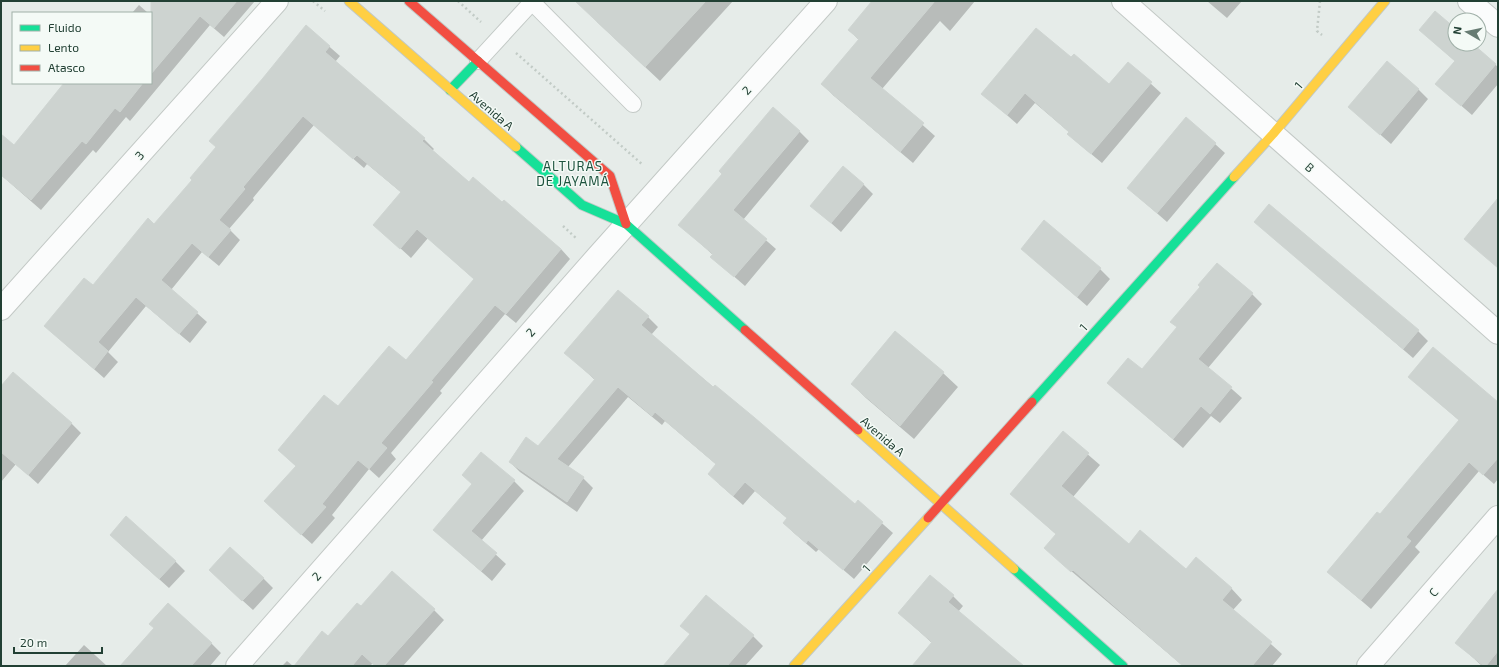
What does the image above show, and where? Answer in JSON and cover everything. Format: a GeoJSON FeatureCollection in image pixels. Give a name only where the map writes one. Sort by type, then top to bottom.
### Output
{"type":"FeatureCollection","features":[{"type":"Feature","properties":{"kind":"main road","name":"Avenida A"},"geometry":{"type":"LineString","coordinates":[[349,1],[582,205],[626,224],[1123,666]]}},
{"type":"Feature","properties":{"kind":"main road"},"geometry":{"type":"LineString","coordinates":[[409,1],[610,176],[626,224]]}},
{"type":"Feature","properties":{"kind":"main road","name":"1"},"geometry":{"type":"LineString","coordinates":[[794,666],[1272,134],[1385,1]]}},
{"type":"Feature","properties":{"kind":"main road"},"geometry":{"type":"LineString","coordinates":[[450,90],[478,61]]}},
{"type":"Feature","properties":{"kind":"street","name":"3"},"geometry":{"type":"LineString","coordinates":[[1,309],[277,1]]}},
{"type":"Feature","properties":{"kind":"street","name":"2"},"geometry":{"type":"LineString","coordinates":[[237,666],[626,224],[826,1]]}},
{"type":"Feature","properties":{"kind":"street","name":"B"},"geometry":{"type":"LineString","coordinates":[[1122,1],[1498,332]]}},
{"type":"Feature","properties":{"kind":"street"},"geometry":{"type":"LineString","coordinates":[[1469,1],[1498,26]]}},
{"type":"Feature","properties":{"kind":"street","name":"C"},"geometry":{"type":"LineString","coordinates":[[1368,666],[1498,517]]}},
{"type":"Feature","properties":{"kind":"lane"},"geometry":{"type":"LineString","coordinates":[[478,61],[532,1],[633,104]]}},
{"type":"Feature","properties":{"kind":"path"},"geometry":{"type":"LineString","coordinates":[[458,1],[663,183]]}},
{"type":"Feature","properties":{"kind":"building"},"geometry":{"type":"Polygon","coordinates":[[[151,1],[237,1],[214,28],[200,16],[152,73],[151,1]]]}},
{"type":"Feature","properties":{"kind":"building"},"geometry":{"type":"Polygon","coordinates":[[[575,1],[706,1],[645,67],[575,1]]]}},
{"type":"Feature","properties":{"kind":"building"},"geometry":{"type":"Polygon","coordinates":[[[872,1],[935,1],[870,78],[924,123],[900,152],[821,84],[859,39],[848,30],[872,1]]]}},
{"type":"Feature","properties":{"kind":"building"},"geometry":{"type":"Polygon","coordinates":[[[1435,11],[1447,21],[1447,52],[1482,52],[1496,64],[1461,106],[1435,84],[1455,61],[1419,30],[1435,11]]]}},
{"type":"Feature","properties":{"kind":"building"},"geometry":{"type":"Polygon","coordinates":[[[306,25],[330,46],[325,52],[425,138],[422,141],[469,182],[473,177],[502,202],[504,200],[561,249],[506,314],[495,305],[431,381],[433,382],[381,443],[387,448],[369,469],[358,460],[322,504],[326,507],[301,535],[264,501],[296,466],[278,450],[324,395],[338,406],[389,346],[406,360],[474,279],[417,229],[400,249],[373,225],[401,192],[357,155],[353,159],[303,116],[243,187],[245,189],[219,220],[231,230],[208,257],[192,243],[161,280],[198,312],[179,334],[136,297],[98,342],[108,351],[94,369],[44,326],[84,278],[93,285],[148,218],[154,224],[192,180],[190,178],[216,147],[209,141],[306,25]]]}},
{"type":"Feature","properties":{"kind":"building"},"geometry":{"type":"Polygon","coordinates":[[[1036,28],[1071,57],[1074,54],[1109,84],[1128,62],[1152,82],[1091,154],[1067,134],[1069,132],[1025,93],[1007,115],[981,94],[1036,28]]]}},
{"type":"Feature","properties":{"kind":"building"},"geometry":{"type":"Polygon","coordinates":[[[1387,61],[1419,89],[1380,135],[1348,107],[1387,61]]]}},
{"type":"Feature","properties":{"kind":"building"},"geometry":{"type":"Polygon","coordinates":[[[63,84],[142,84],[120,112],[115,108],[86,144],[82,141],[31,200],[1,175],[1,134],[14,145],[63,84]]]}},
{"type":"Feature","properties":{"kind":"building"},"geometry":{"type":"Polygon","coordinates":[[[773,107],[800,131],[733,210],[767,239],[734,277],[710,257],[713,254],[678,225],[722,174],[719,171],[773,107]]]}},
{"type":"Feature","properties":{"kind":"building"},"geometry":{"type":"Polygon","coordinates":[[[1186,117],[1216,143],[1157,213],[1127,188],[1186,117]]]}},
{"type":"Feature","properties":{"kind":"building"},"geometry":{"type":"Polygon","coordinates":[[[843,166],[864,184],[831,223],[810,206],[843,166]]]}},
{"type":"Feature","properties":{"kind":"building"},"geometry":{"type":"Polygon","coordinates":[[[1498,198],[1498,268],[1464,239],[1498,198]]]}},
{"type":"Feature","properties":{"kind":"building"},"geometry":{"type":"Polygon","coordinates":[[[1269,204],[1419,330],[1403,349],[1254,222],[1269,204]]]}},
{"type":"Feature","properties":{"kind":"building"},"geometry":{"type":"Polygon","coordinates":[[[1044,220],[1101,268],[1077,297],[1021,249],[1044,220]]]}},
{"type":"Feature","properties":{"kind":"building"},"geometry":{"type":"Polygon","coordinates":[[[1217,263],[1253,293],[1198,359],[1232,387],[1210,414],[1201,406],[1173,439],[1107,383],[1128,358],[1142,369],[1177,327],[1170,322],[1200,287],[1198,285],[1217,263]]]}},
{"type":"Feature","properties":{"kind":"building"},"geometry":{"type":"Polygon","coordinates":[[[618,290],[649,316],[641,325],[713,387],[715,385],[755,418],[855,504],[858,500],[883,522],[843,570],[808,540],[806,543],[783,523],[787,518],[745,482],[733,496],[708,474],[716,464],[655,412],[652,416],[618,387],[557,459],[584,477],[567,502],[509,462],[526,437],[538,446],[595,379],[564,353],[618,290]]]}},
{"type":"Feature","properties":{"kind":"building"},"geometry":{"type":"Polygon","coordinates":[[[895,331],[944,372],[900,426],[851,384],[895,331]]]}},
{"type":"Feature","properties":{"kind":"building"},"geometry":{"type":"Polygon","coordinates":[[[1433,347],[1498,402],[1498,458],[1483,475],[1469,462],[1406,537],[1411,541],[1361,600],[1327,572],[1377,512],[1380,514],[1459,420],[1408,377],[1433,347]]]}},
{"type":"Feature","properties":{"kind":"building"},"geometry":{"type":"Polygon","coordinates":[[[13,372],[72,423],[28,475],[1,452],[1,386],[13,372]]]}},
{"type":"Feature","properties":{"kind":"building"},"geometry":{"type":"Polygon","coordinates":[[[1063,431],[1089,453],[1061,486],[1129,544],[1140,530],[1186,569],[1196,557],[1232,588],[1222,600],[1272,642],[1252,666],[1183,666],[1073,570],[1071,572],[1044,548],[1056,534],[1010,494],[1063,431]]]}},
{"type":"Feature","properties":{"kind":"building"},"geometry":{"type":"Polygon","coordinates":[[[481,452],[515,480],[471,531],[497,553],[481,571],[433,530],[472,484],[462,475],[481,452]]]}},
{"type":"Feature","properties":{"kind":"building"},"geometry":{"type":"Polygon","coordinates":[[[126,516],[176,561],[159,579],[110,535],[126,516]]]}},
{"type":"Feature","properties":{"kind":"building"},"geometry":{"type":"Polygon","coordinates":[[[230,547],[264,578],[242,601],[209,570],[230,547]]]}},
{"type":"Feature","properties":{"kind":"building"},"geometry":{"type":"Polygon","coordinates":[[[392,571],[435,609],[384,666],[375,666],[362,654],[352,666],[294,666],[322,631],[328,636],[357,603],[361,606],[392,571]]]}},
{"type":"Feature","properties":{"kind":"building"},"geometry":{"type":"Polygon","coordinates":[[[930,575],[954,595],[948,602],[1024,666],[912,666],[932,642],[898,613],[930,575]]]}},
{"type":"Feature","properties":{"kind":"building"},"geometry":{"type":"Polygon","coordinates":[[[1498,589],[1498,651],[1486,666],[1484,666],[1455,643],[1498,589]]]}},
{"type":"Feature","properties":{"kind":"building"},"geometry":{"type":"Polygon","coordinates":[[[706,595],[754,635],[727,666],[663,666],[690,634],[680,626],[706,595]]]}},
{"type":"Feature","properties":{"kind":"building"},"geometry":{"type":"Polygon","coordinates":[[[168,603],[212,643],[191,666],[120,666],[154,628],[149,624],[168,603]]]}},
{"type":"Feature","properties":{"kind":"traffic: fast"},"geometry":{"type":"LineString","coordinates":[[450,90],[478,61]]}},
{"type":"Feature","properties":{"kind":"traffic: fast"},"geometry":{"type":"LineString","coordinates":[[516,147],[582,205],[626,224],[745,330]]}},
{"type":"Feature","properties":{"kind":"traffic: fast"},"geometry":{"type":"LineString","coordinates":[[1032,402],[1234,177]]}},
{"type":"Feature","properties":{"kind":"traffic: fast"},"geometry":{"type":"LineString","coordinates":[[1014,569],[1123,666]]}},
{"type":"Feature","properties":{"kind":"traffic: slow"},"geometry":{"type":"LineString","coordinates":[[349,1],[516,147]]}},
{"type":"Feature","properties":{"kind":"traffic: slow"},"geometry":{"type":"LineString","coordinates":[[1234,177],[1273,134],[1385,1]]}},
{"type":"Feature","properties":{"kind":"traffic: slow"},"geometry":{"type":"LineString","coordinates":[[858,430],[1014,569]]}},
{"type":"Feature","properties":{"kind":"traffic: slow"},"geometry":{"type":"LineString","coordinates":[[794,666],[928,518]]}},
{"type":"Feature","properties":{"kind":"traffic: jam"},"geometry":{"type":"LineString","coordinates":[[409,1],[610,176],[626,224]]}},
{"type":"Feature","properties":{"kind":"traffic: jam"},"geometry":{"type":"LineString","coordinates":[[745,330],[858,430]]}},
{"type":"Feature","properties":{"kind":"traffic: jam"},"geometry":{"type":"LineString","coordinates":[[928,518],[1032,402]]}},
{"type":"Feature","properties":{"kind":"district","name":"ALTURAS DE JAYAMÁ"},"geometry":{"type":"Point","coordinates":[573,174]}}]}
